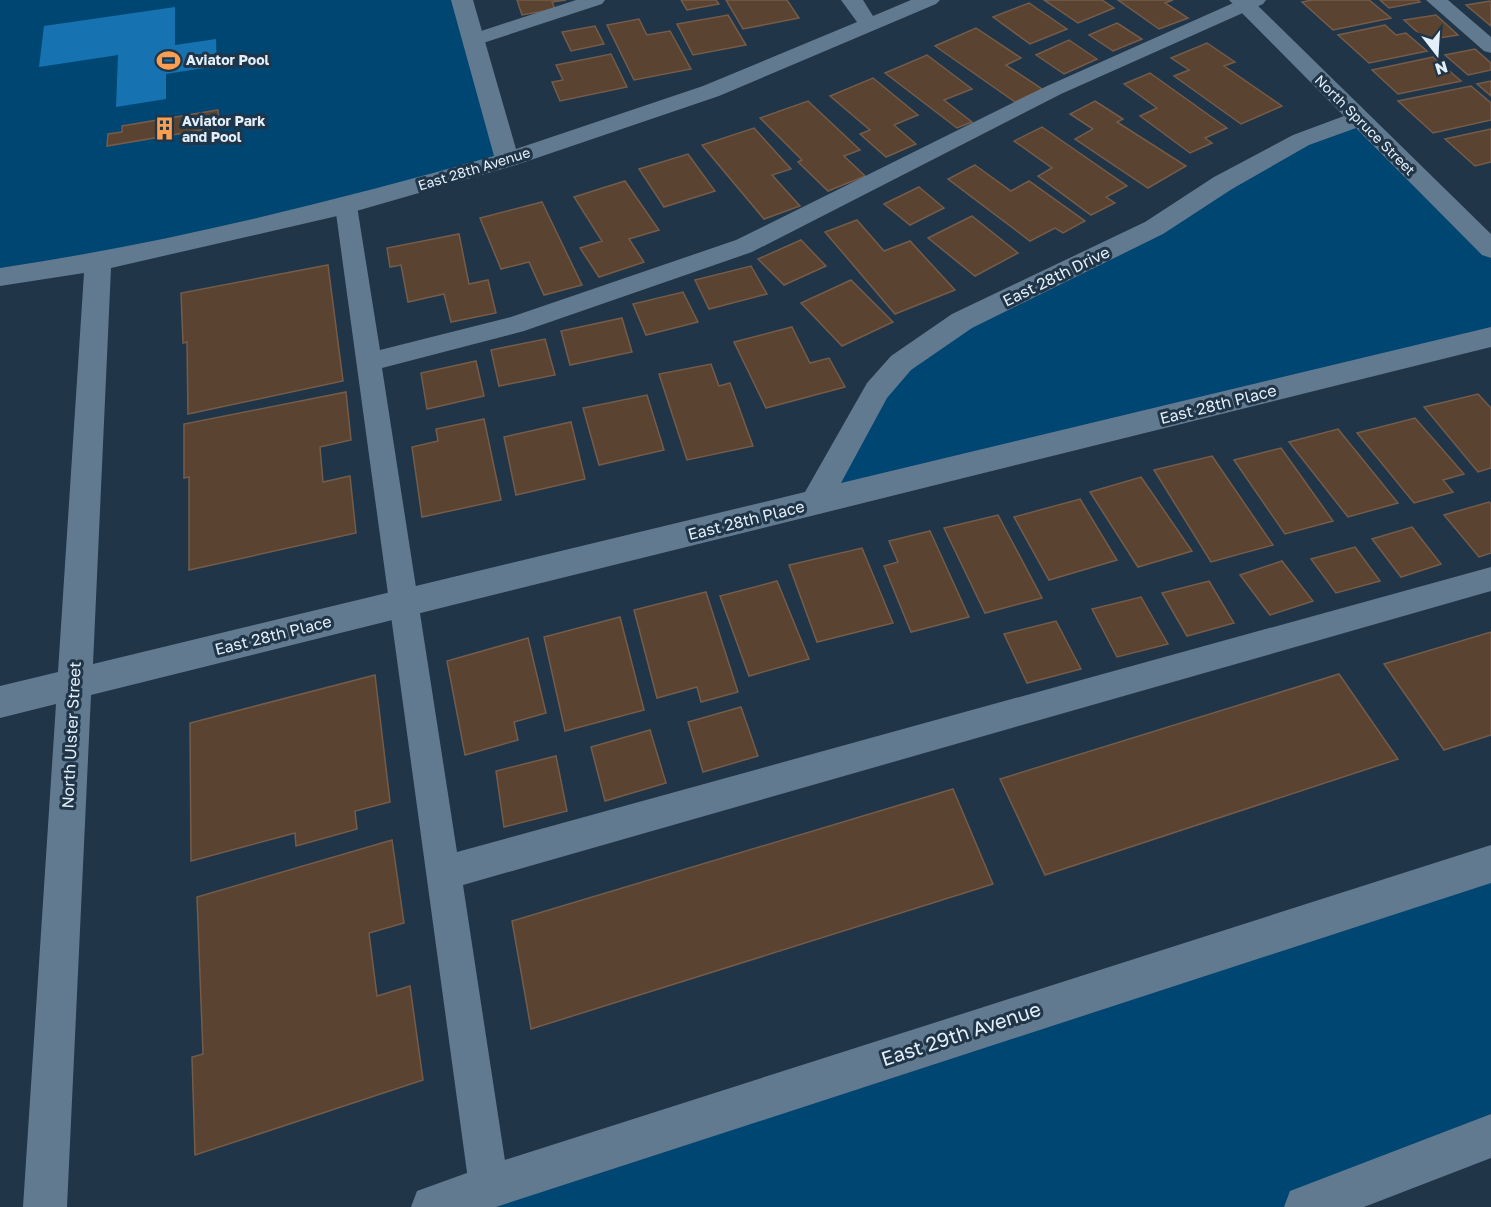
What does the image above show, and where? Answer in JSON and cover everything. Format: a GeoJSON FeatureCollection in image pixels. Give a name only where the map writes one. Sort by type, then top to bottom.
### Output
{"type":"FeatureCollection","features":[{"type":"Feature","properties":{"kind":"street"},"geometry":{"type":"LineString","coordinates":[[462,0],[507,160]]}},
{"type":"Feature","properties":{"kind":"street"},"geometry":{"type":"LineString","coordinates":[[852,0],[869,25]]}},
{"type":"Feature","properties":{"kind":"street","name":"East 28th Avenue"},"geometry":{"type":"LineString","coordinates":[[0,277],[98,262],[346,206],[507,160],[711,91],[929,0]]}},
{"type":"Feature","properties":{"kind":"street","name":"North Spruce Street"},"geometry":{"type":"LineString","coordinates":[[1247,1],[1359,119],[1491,249]]}},
{"type":"Feature","properties":{"kind":"street","name":"East 28th Drive"},"geometry":{"type":"LineString","coordinates":[[815,503],[877,391],[901,363],[962,321],[1154,228],[1223,183],[1301,140],[1359,119]]}},
{"type":"Feature","properties":{"kind":"street","name":"North Ulster Street"},"geometry":{"type":"LineString","coordinates":[[45,1207],[98,262]]}},
{"type":"Feature","properties":{"kind":"street","name":"East 28th Place"},"geometry":{"type":"LineString","coordinates":[[0,702],[1491,337]]}},
{"type":"Feature","properties":{"kind":"street","name":"East 29th Avenue"},"geometry":{"type":"LineString","coordinates":[[433,1207],[1491,864]]}},
{"type":"Feature","properties":{"kind":"street"},"geometry":{"type":"LineString","coordinates":[[1306,1207],[1491,1136]]}},
{"type":"Feature","properties":{"kind":"lane"},"geometry":{"type":"LineString","coordinates":[[473,40],[595,0]]}},
{"type":"Feature","properties":{"kind":"lane"},"geometry":{"type":"LineString","coordinates":[[1436,0],[1491,47]]}},
{"type":"Feature","properties":{"kind":"lane"},"geometry":{"type":"LineString","coordinates":[[369,362],[515,325],[744,246],[1054,90],[1247,1]]}},
{"type":"Feature","properties":{"kind":"lane"},"geometry":{"type":"LineString","coordinates":[[346,206],[489,1187]]}},
{"type":"Feature","properties":{"kind":"lane"},"geometry":{"type":"LineString","coordinates":[[444,873],[1491,579]]}},
{"type":"Feature","properties":{"kind":"shaded area"},"geometry":{"type":"Polygon","coordinates":[[[0,0],[462,0],[507,160],[346,206],[0,277],[0,0]]]}},
{"type":"Feature","properties":{"kind":"shaded area","name":"Aviator Pool"},"geometry":{"type":"Polygon","coordinates":[[[175,7],[175,45],[216,39],[217,66],[166,74],[166,99],[116,107],[118,55],[39,67],[44,26],[175,7]]]}},
{"type":"Feature","properties":{"kind":"shaded area"},"geometry":{"type":"Polygon","coordinates":[[[1359,119],[1491,249],[1491,337],[815,503],[901,363],[1223,183],[1359,119]]]}},
{"type":"Feature","properties":{"kind":"shaded area"},"geometry":{"type":"Polygon","coordinates":[[[1491,864],[1491,1136],[1306,1207],[433,1207],[1491,864]]]}},
{"type":"Feature","properties":{"kind":"building"},"geometry":{"type":"Polygon","coordinates":[[[517,0],[566,0],[552,2],[555,9],[522,15],[517,0]]]}},
{"type":"Feature","properties":{"kind":"building"},"geometry":{"type":"Polygon","coordinates":[[[681,0],[716,0],[719,4],[687,10],[681,0]]]}},
{"type":"Feature","properties":{"kind":"building"},"geometry":{"type":"Polygon","coordinates":[[[726,0],[787,0],[799,18],[743,29],[726,0]]]}},
{"type":"Feature","properties":{"kind":"building"},"geometry":{"type":"Polygon","coordinates":[[[1044,0],[1102,0],[1114,8],[1078,23],[1044,0]]]}},
{"type":"Feature","properties":{"kind":"building"},"geometry":{"type":"Polygon","coordinates":[[[1118,0],[1173,0],[1165,3],[1188,18],[1159,29],[1118,0]]]}},
{"type":"Feature","properties":{"kind":"building"},"geometry":{"type":"Polygon","coordinates":[[[1369,0],[1391,18],[1333,30],[1302,2],[1369,0]]]}},
{"type":"Feature","properties":{"kind":"building"},"geometry":{"type":"Polygon","coordinates":[[[1380,0],[1418,0],[1420,2],[1389,8],[1380,0]]]}},
{"type":"Feature","properties":{"kind":"building"},"geometry":{"type":"Polygon","coordinates":[[[1491,2],[1491,26],[1466,5],[1491,2]]]}},
{"type":"Feature","properties":{"kind":"building"},"geometry":{"type":"Polygon","coordinates":[[[1029,3],[1067,29],[1030,44],[993,17],[1029,3]]]}},
{"type":"Feature","properties":{"kind":"building"},"geometry":{"type":"Polygon","coordinates":[[[728,15],[746,45],[693,55],[677,24],[728,15]]]}},
{"type":"Feature","properties":{"kind":"building"},"geometry":{"type":"Polygon","coordinates":[[[1436,15],[1458,35],[1426,40],[1404,20],[1436,15]]]}},
{"type":"Feature","properties":{"kind":"building"},"geometry":{"type":"Polygon","coordinates":[[[639,19],[647,35],[670,31],[691,69],[634,80],[607,25],[639,19]]]}},
{"type":"Feature","properties":{"kind":"building"},"geometry":{"type":"Polygon","coordinates":[[[1117,23],[1142,39],[1113,51],[1089,35],[1117,23]]]}},
{"type":"Feature","properties":{"kind":"building"},"geometry":{"type":"Polygon","coordinates":[[[1385,25],[1396,35],[1406,33],[1427,51],[1369,63],[1338,35],[1385,25]]]}},
{"type":"Feature","properties":{"kind":"building"},"geometry":{"type":"Polygon","coordinates":[[[595,26],[604,44],[571,51],[562,32],[595,26]]]}},
{"type":"Feature","properties":{"kind":"building"},"geometry":{"type":"Polygon","coordinates":[[[976,28],[1021,58],[1006,65],[1042,89],[1015,102],[935,46],[976,28]]]}},
{"type":"Feature","properties":{"kind":"building"},"geometry":{"type":"Polygon","coordinates":[[[1069,40],[1097,59],[1064,74],[1036,55],[1069,40]]]}},
{"type":"Feature","properties":{"kind":"building"},"geometry":{"type":"Polygon","coordinates":[[[1207,43],[1235,62],[1224,66],[1282,106],[1241,124],[1174,76],[1189,70],[1171,58],[1207,43]]]}},
{"type":"Feature","properties":{"kind":"building"},"geometry":{"type":"Polygon","coordinates":[[[1475,49],[1491,63],[1491,70],[1468,75],[1445,55],[1475,49]]]}},
{"type":"Feature","properties":{"kind":"building"},"geometry":{"type":"Polygon","coordinates":[[[611,54],[627,87],[560,101],[552,82],[563,80],[556,65],[611,54]]]}},
{"type":"Feature","properties":{"kind":"building"},"geometry":{"type":"Polygon","coordinates":[[[927,55],[972,89],[944,100],[972,122],[957,128],[885,73],[927,55]]]}},
{"type":"Feature","properties":{"kind":"building"},"geometry":{"type":"Polygon","coordinates":[[[1433,57],[1461,81],[1398,94],[1372,70],[1433,57]]]}},
{"type":"Feature","properties":{"kind":"building"},"geometry":{"type":"Polygon","coordinates":[[[1150,73],[1227,128],[1205,138],[1212,143],[1190,153],[1140,116],[1157,108],[1124,84],[1150,73]]]}},
{"type":"Feature","properties":{"kind":"building"},"geometry":{"type":"Polygon","coordinates":[[[873,78],[918,115],[894,125],[916,144],[886,157],[860,134],[870,130],[830,96],[873,78]]]}},
{"type":"Feature","properties":{"kind":"building"},"geometry":{"type":"Polygon","coordinates":[[[1491,81],[1491,96],[1477,84],[1491,81]]]}},
{"type":"Feature","properties":{"kind":"building"},"geometry":{"type":"Polygon","coordinates":[[[1471,86],[1491,103],[1491,120],[1433,133],[1398,101],[1471,86]]]}},
{"type":"Feature","properties":{"kind":"building"},"geometry":{"type":"Polygon","coordinates":[[[808,101],[860,150],[844,156],[865,176],[828,191],[798,162],[802,160],[760,118],[808,101]]]}},
{"type":"Feature","properties":{"kind":"building"},"geometry":{"type":"Polygon","coordinates":[[[1095,101],[1123,119],[1117,122],[1186,166],[1148,188],[1075,139],[1093,129],[1070,114],[1095,101]]]}},
{"type":"Feature","properties":{"kind":"building","name":"Aviator Park and Pool"},"geometry":{"type":"Polygon","coordinates":[[[218,110],[219,127],[107,146],[108,134],[122,132],[122,126],[218,110]]]}},
{"type":"Feature","properties":{"kind":"building"},"geometry":{"type":"Polygon","coordinates":[[[1042,127],[1127,186],[1106,197],[1115,203],[1091,215],[1038,176],[1052,168],[1014,141],[1042,127]]]}},
{"type":"Feature","properties":{"kind":"building"},"geometry":{"type":"Polygon","coordinates":[[[754,128],[791,169],[772,175],[800,206],[764,219],[702,145],[754,128]]]}},
{"type":"Feature","properties":{"kind":"building"},"geometry":{"type":"Polygon","coordinates":[[[1491,129],[1491,162],[1475,166],[1445,139],[1491,129]]]}},
{"type":"Feature","properties":{"kind":"building"},"geometry":{"type":"Polygon","coordinates":[[[688,154],[715,191],[664,207],[639,169],[688,154]]]}},
{"type":"Feature","properties":{"kind":"building"},"geometry":{"type":"Polygon","coordinates":[[[975,165],[1011,191],[1029,181],[1085,221],[1063,233],[1055,228],[1030,241],[948,179],[975,165]]]}},
{"type":"Feature","properties":{"kind":"building"},"geometry":{"type":"Polygon","coordinates":[[[625,181],[659,230],[629,239],[644,262],[599,277],[580,248],[602,241],[574,197],[625,181]]]}},
{"type":"Feature","properties":{"kind":"building"},"geometry":{"type":"Polygon","coordinates":[[[919,187],[944,208],[910,225],[884,204],[919,187]]]}},
{"type":"Feature","properties":{"kind":"building"},"geometry":{"type":"Polygon","coordinates":[[[542,202],[582,285],[544,295],[529,262],[501,269],[480,218],[542,202]]]}},
{"type":"Feature","properties":{"kind":"building"},"geometry":{"type":"Polygon","coordinates":[[[972,216],[1018,253],[975,276],[928,238],[972,216]]]}},
{"type":"Feature","properties":{"kind":"building"},"geometry":{"type":"Polygon","coordinates":[[[857,220],[884,251],[910,241],[955,290],[895,314],[825,232],[857,220]]]}},
{"type":"Feature","properties":{"kind":"building"},"geometry":{"type":"Polygon","coordinates":[[[459,234],[469,284],[488,280],[496,313],[451,322],[444,294],[408,302],[401,265],[390,267],[387,248],[459,234]]]}},
{"type":"Feature","properties":{"kind":"building"},"geometry":{"type":"Polygon","coordinates":[[[801,240],[826,266],[784,285],[758,259],[801,240]]]}},
{"type":"Feature","properties":{"kind":"building"},"geometry":{"type":"Polygon","coordinates":[[[328,265],[343,381],[188,414],[187,342],[183,343],[181,293],[328,265]]]}},
{"type":"Feature","properties":{"kind":"building"},"geometry":{"type":"Polygon","coordinates":[[[751,266],[767,294],[709,309],[695,280],[751,266]]]}},
{"type":"Feature","properties":{"kind":"building"},"geometry":{"type":"Polygon","coordinates":[[[851,280],[893,322],[842,346],[801,303],[851,280]]]}},
{"type":"Feature","properties":{"kind":"building"},"geometry":{"type":"Polygon","coordinates":[[[683,292],[698,322],[646,335],[633,304],[683,292]]]}},
{"type":"Feature","properties":{"kind":"building"},"geometry":{"type":"Polygon","coordinates":[[[622,318],[632,352],[570,365],[561,331],[622,318]]]}},
{"type":"Feature","properties":{"kind":"building"},"geometry":{"type":"Polygon","coordinates":[[[792,327],[810,363],[829,358],[845,387],[766,408],[734,342],[792,327]]]}},
{"type":"Feature","properties":{"kind":"building"},"geometry":{"type":"Polygon","coordinates":[[[545,339],[555,375],[499,386],[491,350],[545,339]]]}},
{"type":"Feature","properties":{"kind":"building"},"geometry":{"type":"Polygon","coordinates":[[[476,361],[484,396],[427,409],[421,373],[476,361]]]}},
{"type":"Feature","properties":{"kind":"building"},"geometry":{"type":"Polygon","coordinates":[[[711,364],[719,386],[730,383],[753,446],[687,460],[659,374],[711,364]]]}},
{"type":"Feature","properties":{"kind":"building"},"geometry":{"type":"Polygon","coordinates":[[[346,392],[351,440],[320,447],[323,482],[350,476],[356,533],[189,570],[189,477],[184,478],[184,424],[346,392]]]}},
{"type":"Feature","properties":{"kind":"building"},"geometry":{"type":"Polygon","coordinates":[[[1478,394],[1491,408],[1491,468],[1478,472],[1424,407],[1478,394]]]}},
{"type":"Feature","properties":{"kind":"building"},"geometry":{"type":"Polygon","coordinates":[[[647,395],[664,450],[599,465],[583,408],[647,395]]]}},
{"type":"Feature","properties":{"kind":"building"},"geometry":{"type":"Polygon","coordinates":[[[1415,418],[1464,474],[1443,480],[1453,492],[1414,503],[1357,433],[1415,418]]]}},
{"type":"Feature","properties":{"kind":"building"},"geometry":{"type":"Polygon","coordinates":[[[484,419],[501,500],[422,517],[412,447],[438,441],[436,429],[484,419]]]}},
{"type":"Feature","properties":{"kind":"building"},"geometry":{"type":"Polygon","coordinates":[[[571,422],[585,479],[516,495],[504,437],[571,422]]]}},
{"type":"Feature","properties":{"kind":"building"},"geometry":{"type":"Polygon","coordinates":[[[1338,429],[1398,503],[1348,517],[1289,442],[1338,429]]]}},
{"type":"Feature","properties":{"kind":"building"},"geometry":{"type":"Polygon","coordinates":[[[1281,448],[1333,521],[1285,534],[1234,460],[1281,448]]]}},
{"type":"Feature","properties":{"kind":"building"},"geometry":{"type":"Polygon","coordinates":[[[1212,456],[1273,545],[1211,562],[1154,470],[1212,456]]]}},
{"type":"Feature","properties":{"kind":"building"},"geometry":{"type":"Polygon","coordinates":[[[1141,477],[1192,551],[1138,567],[1090,492],[1141,477]]]}},
{"type":"Feature","properties":{"kind":"building"},"geometry":{"type":"Polygon","coordinates":[[[1080,499],[1117,560],[1049,580],[1014,517],[1080,499]]]}},
{"type":"Feature","properties":{"kind":"building"},"geometry":{"type":"Polygon","coordinates":[[[1489,502],[1491,504],[1491,553],[1479,557],[1444,515],[1489,502]]]}},
{"type":"Feature","properties":{"kind":"building"},"geometry":{"type":"Polygon","coordinates":[[[998,515],[1042,598],[985,613],[944,528],[998,515]]]}},
{"type":"Feature","properties":{"kind":"building"},"geometry":{"type":"Polygon","coordinates":[[[1412,527],[1441,564],[1401,577],[1372,539],[1412,527]]]}},
{"type":"Feature","properties":{"kind":"building"},"geometry":{"type":"Polygon","coordinates":[[[930,531],[969,617],[911,632],[884,566],[898,562],[889,541],[930,531]]]}},
{"type":"Feature","properties":{"kind":"building"},"geometry":{"type":"Polygon","coordinates":[[[1355,547],[1380,581],[1336,593],[1311,559],[1355,547]]]}},
{"type":"Feature","properties":{"kind":"building"},"geometry":{"type":"Polygon","coordinates":[[[862,548],[893,623],[817,642],[789,565],[862,548]]]}},
{"type":"Feature","properties":{"kind":"building"},"geometry":{"type":"Polygon","coordinates":[[[1282,561],[1313,601],[1270,615],[1240,575],[1282,561]]]}},
{"type":"Feature","properties":{"kind":"building"},"geometry":{"type":"Polygon","coordinates":[[[777,581],[809,659],[749,676],[720,596],[777,581]]]}},
{"type":"Feature","properties":{"kind":"building"},"geometry":{"type":"Polygon","coordinates":[[[1209,581],[1234,623],[1187,636],[1162,593],[1209,581]]]}},
{"type":"Feature","properties":{"kind":"building"},"geometry":{"type":"Polygon","coordinates":[[[706,592],[738,692],[701,702],[697,687],[657,698],[634,610],[706,592]]]}},
{"type":"Feature","properties":{"kind":"building"},"geometry":{"type":"Polygon","coordinates":[[[1141,597],[1168,644],[1117,657],[1092,609],[1141,597]]]}},
{"type":"Feature","properties":{"kind":"building"},"geometry":{"type":"Polygon","coordinates":[[[620,617],[644,710],[565,731],[544,637],[620,617]]]}},
{"type":"Feature","properties":{"kind":"building"},"geometry":{"type":"Polygon","coordinates":[[[1056,621],[1081,669],[1027,683],[1004,634],[1056,621]]]}},
{"type":"Feature","properties":{"kind":"building"},"geometry":{"type":"Polygon","coordinates":[[[1491,632],[1491,735],[1444,750],[1384,664],[1491,632]]]}},
{"type":"Feature","properties":{"kind":"building"},"geometry":{"type":"Polygon","coordinates":[[[528,638],[546,713],[514,722],[518,740],[465,755],[447,661],[528,638]]]}},
{"type":"Feature","properties":{"kind":"building"},"geometry":{"type":"Polygon","coordinates":[[[1339,674],[1398,759],[1045,875],[1000,779],[1339,674]]]}},
{"type":"Feature","properties":{"kind":"building"},"geometry":{"type":"Polygon","coordinates":[[[375,675],[390,802],[355,811],[357,829],[296,846],[295,833],[191,861],[190,723],[375,675]]]}},
{"type":"Feature","properties":{"kind":"building"},"geometry":{"type":"Polygon","coordinates":[[[741,707],[758,756],[703,772],[688,722],[741,707]]]}},
{"type":"Feature","properties":{"kind":"building"},"geometry":{"type":"Polygon","coordinates":[[[650,730],[666,783],[605,801],[591,747],[650,730]]]}},
{"type":"Feature","properties":{"kind":"building"},"geometry":{"type":"Polygon","coordinates":[[[556,756],[567,811],[504,827],[496,771],[556,756]]]}},
{"type":"Feature","properties":{"kind":"building"},"geometry":{"type":"Polygon","coordinates":[[[953,789],[993,884],[531,1029],[512,921],[953,789]]]}},
{"type":"Feature","properties":{"kind":"building"},"geometry":{"type":"Polygon","coordinates":[[[392,840],[404,923],[369,933],[377,996],[410,986],[423,1080],[195,1155],[192,1057],[203,1054],[197,897],[392,840]]]}},
{"type":"Feature","properties":{"kind":"place","name":"Aviator Pool"},"geometry":{"type":"Point","coordinates":[168,60]}},
{"type":"Feature","properties":{"kind":"place","name":"Aviator Park and Pool"},"geometry":{"type":"Point","coordinates":[164,129]}}]}
